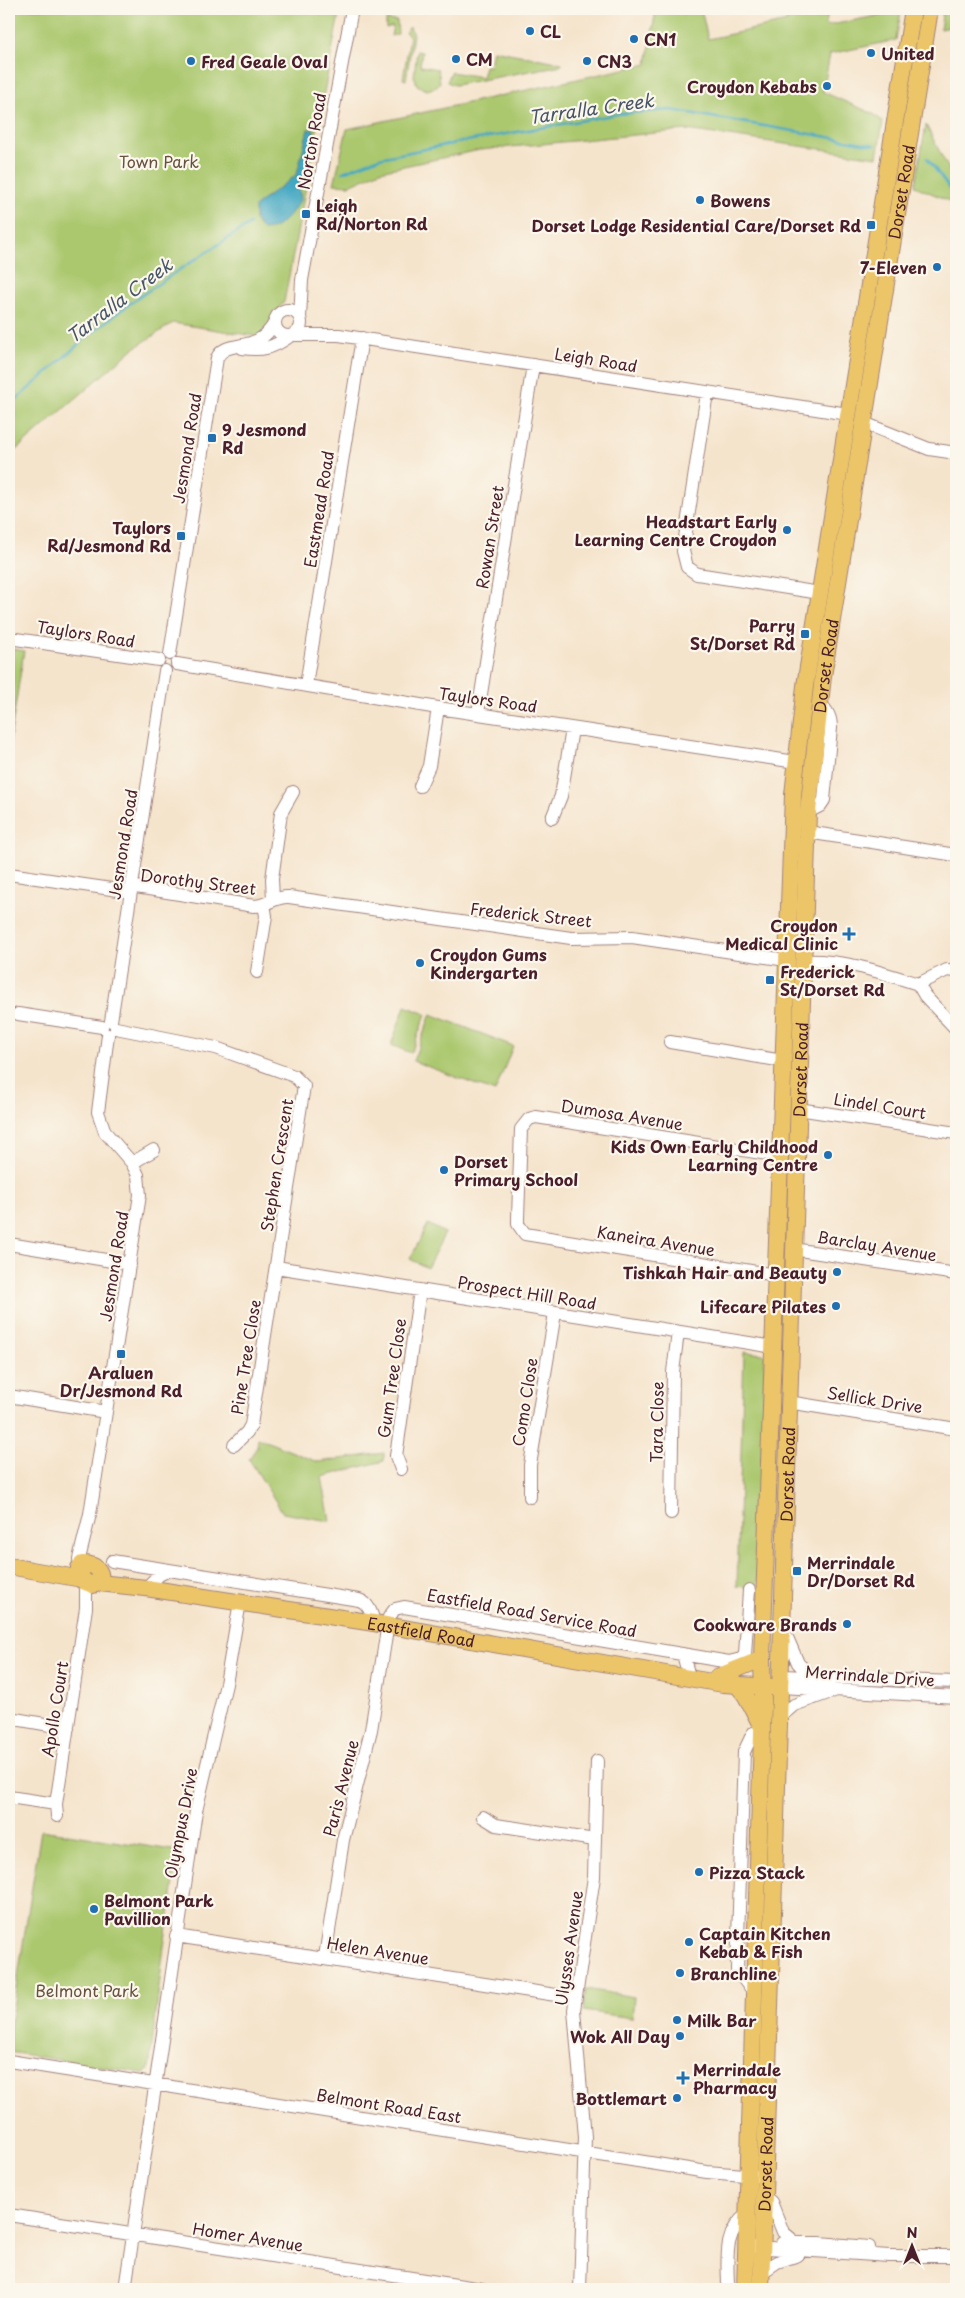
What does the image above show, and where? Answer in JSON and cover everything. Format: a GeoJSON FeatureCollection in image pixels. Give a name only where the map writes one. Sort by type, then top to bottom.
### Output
{"type":"FeatureCollection","features":[{"type":"Feature","properties":{"kind":"main road","name":"Dorset Road"},"geometry":{"type":"LineString","coordinates":[[909,88],[913,9]]}},
{"type":"Feature","properties":{"kind":"main road","name":"Dorset Road"},"geometry":{"type":"LineString","coordinates":[[761,2281],[747,2214],[762,1729],[762,1659],[793,1249],[808,812],[804,763],[820,702],[864,423],[882,259],[909,88],[930,9]]}},
{"type":"Feature","properties":{"kind":"main road","name":"Dorset Road"},"geometry":{"type":"LineString","coordinates":[[745,2289],[764,2196],[780,1717],[782,1626],[780,1402],[774,1347],[789,851],[804,763],[820,593],[848,414],[882,259]]}},
{"type":"Feature","properties":{"kind":"main road"},"geometry":{"type":"LineString","coordinates":[[848,414],[864,423]]}},
{"type":"Feature","properties":{"kind":"main road"},"geometry":{"type":"LineString","coordinates":[[786,960],[802,961]]}},
{"type":"Feature","properties":{"kind":"main road"},"geometry":{"type":"LineString","coordinates":[[780,1156],[796,1157]]}},
{"type":"Feature","properties":{"kind":"main road","name":"Eastfield Road"},"geometry":{"type":"LineString","coordinates":[[9,1566],[53,1572],[92,1573],[145,1588],[702,1678],[738,1686],[781,1681]]}},
{"type":"Feature","properties":{"kind":"main road"},"geometry":{"type":"LineString","coordinates":[[702,1678],[762,1659]]}},
{"type":"Feature","properties":{"kind":"main road","name":"Eastfield Road"},"geometry":{"type":"LineString","coordinates":[[702,1678],[763,1682]]}},
{"type":"Feature","properties":{"kind":"main road"},"geometry":{"type":"LineString","coordinates":[[738,1686],[746,1696],[762,1729]]}},
{"type":"Feature","properties":{"kind":"main road"},"geometry":{"type":"LineString","coordinates":[[753,2014],[770,2014]]}},
{"type":"Feature","properties":{"kind":"street","name":"Norton Road"},"geometry":{"type":"LineString","coordinates":[[300,318],[302,280],[352,9]]}},
{"type":"Feature","properties":{"kind":"street","name":"Norton Road"},"geometry":{"type":"LineString","coordinates":[[278,318],[291,301],[302,280]]}},
{"type":"Feature","properties":{"kind":"street"},"geometry":{"type":"LineString","coordinates":[[235,347],[260,351],[269,349],[292,336],[300,330],[300,318],[289,310],[278,318],[279,333],[292,336]]}},
{"type":"Feature","properties":{"kind":"street","name":"Jesmond Road"},"geometry":{"type":"LineString","coordinates":[[92,1573],[79,1559],[90,1514],[140,1195],[138,1175],[132,1163],[105,1132],[98,1112],[109,1028],[215,367],[219,354],[227,348],[259,342],[266,337],[278,318]]}},
{"type":"Feature","properties":{"kind":"street","name":"Leigh Road"},"geometry":{"type":"LineString","coordinates":[[300,318],[314,327],[339,334],[848,414]]}},
{"type":"Feature","properties":{"kind":"street","name":"Leigh Road"},"geometry":{"type":"LineString","coordinates":[[292,336],[339,334]]}},
{"type":"Feature","properties":{"kind":"street","name":"Eastmead Road"},"geometry":{"type":"LineString","coordinates":[[306,685],[362,338]]}},
{"type":"Feature","properties":{"kind":"street","name":"Rowan Street"},"geometry":{"type":"LineString","coordinates":[[478,713],[533,365]]}},
{"type":"Feature","properties":{"kind":"street"},"geometry":{"type":"LineString","coordinates":[[707,393],[682,551],[687,567],[698,574],[820,593]]}},
{"type":"Feature","properties":{"kind":"street"},"geometry":{"type":"LineString","coordinates":[[864,423],[886,431],[903,441],[929,449],[956,453]]}},
{"type":"Feature","properties":{"kind":"street","name":"Taylors Road"},"geometry":{"type":"LineString","coordinates":[[9,638],[168,662],[438,708],[804,763]]}},
{"type":"Feature","properties":{"kind":"street"},"geometry":{"type":"LineString","coordinates":[[808,812],[820,806],[824,800],[831,719],[820,702]]}},
{"type":"Feature","properties":{"kind":"street"},"geometry":{"type":"LineString","coordinates":[[420,786],[429,766],[438,708]]}},
{"type":"Feature","properties":{"kind":"street"},"geometry":{"type":"LineString","coordinates":[[552,818],[561,796],[572,729]]}},
{"type":"Feature","properties":{"kind":"street"},"geometry":{"type":"LineString","coordinates":[[257,972],[281,813],[294,792]]}},
{"type":"Feature","properties":{"kind":"street"},"geometry":{"type":"LineString","coordinates":[[807,832],[956,855]]}},
{"type":"Feature","properties":{"kind":"street","name":"Dorothy Street"},"geometry":{"type":"LineString","coordinates":[[9,874],[125,891],[136,887],[254,906],[269,902]]}},
{"type":"Feature","properties":{"kind":"street","name":"Frederick Street"},"geometry":{"type":"LineString","coordinates":[[269,902],[289,897],[571,938],[632,937],[786,960]]}},
{"type":"Feature","properties":{"kind":"street"},"geometry":{"type":"LineString","coordinates":[[802,961],[825,960],[851,965],[918,984],[947,970],[956,971]]}},
{"type":"Feature","properties":{"kind":"street"},"geometry":{"type":"LineString","coordinates":[[918,984],[925,996],[956,1029]]}},
{"type":"Feature","properties":{"kind":"street"},"geometry":{"type":"LineString","coordinates":[[18,1014],[109,1028]]}},
{"type":"Feature","properties":{"kind":"street","name":"Stephen Crescent"},"geometry":{"type":"LineString","coordinates":[[109,1028],[216,1048],[287,1073],[302,1083],[304,1090],[276,1267]]}},
{"type":"Feature","properties":{"kind":"street"},"geometry":{"type":"LineString","coordinates":[[670,1042],[783,1061]]}},
{"type":"Feature","properties":{"kind":"street","name":"Lindel Court"},"geometry":{"type":"LineString","coordinates":[[798,1109],[956,1133]]}},
{"type":"Feature","properties":{"kind":"street","name":"Dumosa Avenue"},"geometry":{"type":"LineString","coordinates":[[530,1236],[518,1224],[521,1129],[529,1119],[548,1119],[780,1156]]}},
{"type":"Feature","properties":{"kind":"street"},"geometry":{"type":"LineString","coordinates":[[132,1163],[154,1150]]}},
{"type":"Feature","properties":{"kind":"street","name":"Kaneira Avenue"},"geometry":{"type":"LineString","coordinates":[[530,1236],[776,1275]]}},
{"type":"Feature","properties":{"kind":"street"},"geometry":{"type":"LineString","coordinates":[[9,1244],[130,1264]]}},
{"type":"Feature","properties":{"kind":"street","name":"Barclay Avenue"},"geometry":{"type":"LineString","coordinates":[[793,1249],[956,1274]]}},
{"type":"Feature","properties":{"kind":"street","name":"Prospect Hill Road"},"geometry":{"type":"LineString","coordinates":[[276,1267],[774,1347]]}},
{"type":"Feature","properties":{"kind":"street","name":"Pine Tree Close"},"geometry":{"type":"LineString","coordinates":[[234,1445],[251,1425],[276,1267]]}},
{"type":"Feature","properties":{"kind":"street","name":"Gum Tree Close"},"geometry":{"type":"LineString","coordinates":[[401,1469],[396,1456],[420,1290]]}},
{"type":"Feature","properties":{"kind":"street","name":"Como Close"},"geometry":{"type":"LineString","coordinates":[[530,1497],[530,1465],[555,1313]]}},
{"type":"Feature","properties":{"kind":"street","name":"Tara Close"},"geometry":{"type":"LineString","coordinates":[[671,1513],[673,1372],[678,1332]]}},
{"type":"Feature","properties":{"kind":"street"},"geometry":{"type":"LineString","coordinates":[[9,1396],[106,1412]]}},
{"type":"Feature","properties":{"kind":"street","name":"Sellick Drive"},"geometry":{"type":"LineString","coordinates":[[780,1402],[956,1429]]}},
{"type":"Feature","properties":{"kind":"street"},"geometry":{"type":"LineString","coordinates":[[145,1588],[159,1575],[169,1570]]}},
{"type":"Feature","properties":{"kind":"street"},"geometry":{"type":"LineString","coordinates":[[92,1573],[169,1570],[359,1600],[364,1602],[381,1625]]}},
{"type":"Feature","properties":{"kind":"street","name":"Apollo Court"},"geometry":{"type":"LineString","coordinates":[[9,1797],[56,1810],[92,1573]]}},
{"type":"Feature","properties":{"kind":"street","name":"Eastfield Road Service Road"},"geometry":{"type":"LineString","coordinates":[[381,1625],[392,1611],[404,1607],[729,1662],[741,1659],[745,1655],[747,1647],[749,1590]]}},
{"type":"Feature","properties":{"kind":"street","name":"Olympus Drive"},"geometry":{"type":"LineString","coordinates":[[125,2289],[157,2084],[176,1936],[196,1811],[226,1684],[240,1602]]}},
{"type":"Feature","properties":{"kind":"street","name":"Paris Avenue"},"geometry":{"type":"LineString","coordinates":[[325,1957],[343,1840],[371,1730],[381,1625]]}},
{"type":"Feature","properties":{"kind":"street"},"geometry":{"type":"LineString","coordinates":[[782,1626],[798,1663],[810,1676]]}},
{"type":"Feature","properties":{"kind":"street"},"geometry":{"type":"LineString","coordinates":[[682,1654],[702,1678]]}},
{"type":"Feature","properties":{"kind":"street","name":"Merrindale Drive"},"geometry":{"type":"LineString","coordinates":[[781,1681],[810,1676],[956,1682]]}},
{"type":"Feature","properties":{"kind":"street","name":"Merrindale Drive"},"geometry":{"type":"LineString","coordinates":[[781,1681],[841,1689],[956,1697]]}},
{"type":"Feature","properties":{"kind":"street"},"geometry":{"type":"LineString","coordinates":[[780,1717],[794,1705],[841,1689]]}},
{"type":"Feature","properties":{"kind":"street"},"geometry":{"type":"LineString","coordinates":[[9,1718],[68,1728]]}},
{"type":"Feature","properties":{"kind":"street","name":"Ulysses Avenue"},"geometry":{"type":"LineString","coordinates":[[580,2289],[585,2153],[575,1998],[592,1894],[597,1761]]}},
{"type":"Feature","properties":{"kind":"street"},"geometry":{"type":"LineString","coordinates":[[483,1817],[496,1825],[595,1840]]}},
{"type":"Feature","properties":{"kind":"street","name":"Helen Avenue"},"geometry":{"type":"LineString","coordinates":[[176,1936],[325,1957],[575,1998]]}},
{"type":"Feature","properties":{"kind":"street","name":"Belmont Road East"},"geometry":{"type":"LineString","coordinates":[[9,2061],[707,2172],[764,2176]]}},
{"type":"Feature","properties":{"kind":"street"},"geometry":{"type":"LineString","coordinates":[[764,2196],[771,2202],[783,2232],[795,2242]]}},
{"type":"Feature","properties":{"kind":"street","name":"Homer Avenue"},"geometry":{"type":"LineString","coordinates":[[9,2214],[482,2289]]}},
{"type":"Feature","properties":{"kind":"street"},"geometry":{"type":"LineString","coordinates":[[728,2289],[729,2238],[737,2222],[747,2214]]}},
{"type":"Feature","properties":{"kind":"street"},"geometry":{"type":"LineString","coordinates":[[754,2247],[795,2242],[844,2244],[950,2256]]}},
{"type":"Feature","properties":{"kind":"street"},"geometry":{"type":"LineString","coordinates":[[754,2247],[889,2256],[950,2256]]}},
{"type":"Feature","properties":{"kind":"street"},"geometry":{"type":"LineString","coordinates":[[761,2281],[787,2257],[812,2252]]}},
{"type":"Feature","properties":{"kind":"green space","name":"Town Park"},"geometry":{"type":"Polygon","coordinates":[[[9,9],[340,9],[284,302],[261,337],[173,323],[133,349],[9,456],[9,9]]]}},
{"type":"Feature","properties":{"kind":"green space"},"geometry":{"type":"Polygon","coordinates":[[[656,9],[677,11],[701,9],[708,39],[787,22],[784,9],[828,9],[826,26],[901,11],[896,40],[830,54],[823,92],[874,114],[883,122],[877,157],[686,130],[480,150],[380,171],[350,185],[334,184],[347,129],[647,64],[656,9]]]}},
{"type":"Feature","properties":{"kind":"green space"},"geometry":{"type":"Polygon","coordinates":[[[943,9],[956,9],[956,26],[940,29],[943,9]]]}},
{"type":"Feature","properties":{"kind":"green space"},"geometry":{"type":"Polygon","coordinates":[[[386,20],[397,21],[398,34],[391,36],[393,26],[386,28],[386,20]]]}},
{"type":"Feature","properties":{"kind":"green space"},"geometry":{"type":"Polygon","coordinates":[[[410,27],[413,35],[406,80],[403,79],[410,36],[405,32],[410,27]]]}},
{"type":"Feature","properties":{"kind":"green space"},"geometry":{"type":"Polygon","coordinates":[[[493,50],[562,63],[562,65],[455,85],[447,82],[451,72],[482,77],[485,66],[490,66],[493,50]]]}},
{"type":"Feature","properties":{"kind":"green space"},"geometry":{"type":"Polygon","coordinates":[[[417,51],[422,52],[420,66],[438,69],[440,82],[437,87],[427,90],[417,85],[414,76],[417,51]]]}},
{"type":"Feature","properties":{"kind":"green space"},"geometry":{"type":"Polygon","coordinates":[[[926,125],[956,179],[956,209],[949,201],[915,186],[926,125]]]}},
{"type":"Feature","properties":{"kind":"green space"},"geometry":{"type":"Polygon","coordinates":[[[9,648],[24,651],[9,746],[9,648]]]}},
{"type":"Feature","properties":{"kind":"green space"},"geometry":{"type":"Polygon","coordinates":[[[405,1006],[426,1014],[411,1053],[391,1045],[405,1006]]]}},
{"type":"Feature","properties":{"kind":"green space"},"geometry":{"type":"Polygon","coordinates":[[[431,1014],[513,1046],[495,1092],[413,1061],[431,1014]]]}},
{"type":"Feature","properties":{"kind":"green space"},"geometry":{"type":"Polygon","coordinates":[[[428,1224],[445,1233],[427,1268],[410,1259],[428,1224]]]}},
{"type":"Feature","properties":{"kind":"green space"},"geometry":{"type":"Polygon","coordinates":[[[744,1352],[763,1354],[765,1357],[757,1588],[737,1586],[744,1352]]]}},
{"type":"Feature","properties":{"kind":"green space"},"geometry":{"type":"Polygon","coordinates":[[[258,1438],[318,1462],[384,1453],[384,1461],[322,1477],[330,1521],[283,1513],[249,1459],[257,1447],[258,1438]]]}},
{"type":"Feature","properties":{"kind":"green space","name":"Belmont Park"},"geometry":{"type":"Polygon","coordinates":[[[41,1830],[179,1851],[164,1946],[149,2070],[144,2073],[9,2052],[9,2033],[41,1830]]]}},
{"type":"Feature","properties":{"kind":"green space"},"geometry":{"type":"Polygon","coordinates":[[[586,1989],[634,1997],[632,2018],[583,2011],[586,1989]]]}},
{"type":"Feature","properties":{"kind":"water"},"geometry":{"type":"Polygon","coordinates":[[[308,129],[314,130],[307,166],[298,186],[301,198],[281,224],[263,230],[255,220],[255,206],[295,176],[308,129]]]}},
{"type":"Feature","properties":{"kind":"waterway","name":"Tarralla Creek"},"geometry":{"type":"LineString","coordinates":[[343,172],[379,158],[461,142],[618,114],[671,110],[875,145]]}},
{"type":"Feature","properties":{"kind":"waterway","name":"Tarralla Creek"},"geometry":{"type":"LineString","coordinates":[[927,158],[956,197]]}},
{"type":"Feature","properties":{"kind":"waterway","name":"Tarralla Creek"},"geometry":{"type":"LineString","coordinates":[[9,405],[106,322],[167,278],[250,224]]}},
{"type":"Feature","properties":{"kind":"place","name":"CL"},"geometry":{"type":"Point","coordinates":[530,31]}},
{"type":"Feature","properties":{"kind":"place","name":"CN1"},"geometry":{"type":"Point","coordinates":[634,39]}},
{"type":"Feature","properties":{"kind":"place","name":"United"},"geometry":{"type":"Point","coordinates":[871,53]}},
{"type":"Feature","properties":{"kind":"place","name":"CM"},"geometry":{"type":"Point","coordinates":[456,59]}},
{"type":"Feature","properties":{"kind":"place","name":"Fred Geale Oval"},"geometry":{"type":"Point","coordinates":[191,61]}},
{"type":"Feature","properties":{"kind":"place","name":"CN3"},"geometry":{"type":"Point","coordinates":[587,61]}},
{"type":"Feature","properties":{"kind":"place","name":"Croydon Kebabs"},"geometry":{"type":"Point","coordinates":[827,86]}},
{"type":"Feature","properties":{"kind":"place","name":"Bowens"},"geometry":{"type":"Point","coordinates":[700,200]}},
{"type":"Feature","properties":{"kind":"place","name":"Leigh Rd/Norton Rd"},"geometry":{"type":"Point","coordinates":[306,214]}},
{"type":"Feature","properties":{"kind":"place","name":"Dorset Lodge Residential Care/Dorset Rd"},"geometry":{"type":"Point","coordinates":[871,225]}},
{"type":"Feature","properties":{"kind":"place","name":"7-Eleven"},"geometry":{"type":"Point","coordinates":[937,267]}},
{"type":"Feature","properties":{"kind":"place","name":"9 Jesmond Rd"},"geometry":{"type":"Point","coordinates":[212,438]}},
{"type":"Feature","properties":{"kind":"place","name":"Headstart Early Learning Centre Croydon"},"geometry":{"type":"Point","coordinates":[787,530]}},
{"type":"Feature","properties":{"kind":"place","name":"Taylors Rd/Jesmond Rd"},"geometry":{"type":"Point","coordinates":[181,536]}},
{"type":"Feature","properties":{"kind":"place","name":"Parry St/Dorset Rd"},"geometry":{"type":"Point","coordinates":[805,634]}},
{"type":"Feature","properties":{"kind":"place","name":"Croydon Medical Clinic"},"geometry":{"type":"Point","coordinates":[849,934]}},
{"type":"Feature","properties":{"kind":"place","name":"Croydon Gums Kindergarten"},"geometry":{"type":"Point","coordinates":[420,963]}},
{"type":"Feature","properties":{"kind":"place","name":"Frederick St/Dorset Rd"},"geometry":{"type":"Point","coordinates":[770,980]}},
{"type":"Feature","properties":{"kind":"place","name":"Kids Own Early Childhood Learning Centre"},"geometry":{"type":"Point","coordinates":[828,1155]}},
{"type":"Feature","properties":{"kind":"place","name":"Dorset Primary School"},"geometry":{"type":"Point","coordinates":[444,1170]}},
{"type":"Feature","properties":{"kind":"place","name":"Tishkah Hair and Beauty"},"geometry":{"type":"Point","coordinates":[837,1272]}},
{"type":"Feature","properties":{"kind":"place","name":"Lifecare Pilates"},"geometry":{"type":"Point","coordinates":[836,1306]}},
{"type":"Feature","properties":{"kind":"place","name":"Araluen Dr/Jesmond Rd"},"geometry":{"type":"Point","coordinates":[121,1354]}},
{"type":"Feature","properties":{"kind":"place","name":"Merrindale Dr/Dorset Rd"},"geometry":{"type":"Point","coordinates":[797,1571]}},
{"type":"Feature","properties":{"kind":"place","name":"Cookware Brands"},"geometry":{"type":"Point","coordinates":[847,1624]}},
{"type":"Feature","properties":{"kind":"place","name":"Pizza Stack"},"geometry":{"type":"Point","coordinates":[699,1872]}},
{"type":"Feature","properties":{"kind":"place","name":"Belmont Park Pavillion"},"geometry":{"type":"Point","coordinates":[94,1909]}},
{"type":"Feature","properties":{"kind":"place","name":"Captain Kitchen Kebab & Fish"},"geometry":{"type":"Point","coordinates":[689,1942]}},
{"type":"Feature","properties":{"kind":"place","name":"Branchline"},"geometry":{"type":"Point","coordinates":[680,1973]}},
{"type":"Feature","properties":{"kind":"place","name":"Milk Bar"},"geometry":{"type":"Point","coordinates":[677,2020]}},
{"type":"Feature","properties":{"kind":"place","name":"Wok All Day"},"geometry":{"type":"Point","coordinates":[680,2036]}},
{"type":"Feature","properties":{"kind":"place","name":"Merrindale Pharmacy"},"geometry":{"type":"Point","coordinates":[683,2078]}},
{"type":"Feature","properties":{"kind":"place","name":"Bottlemart"},"geometry":{"type":"Point","coordinates":[677,2098]}}]}
